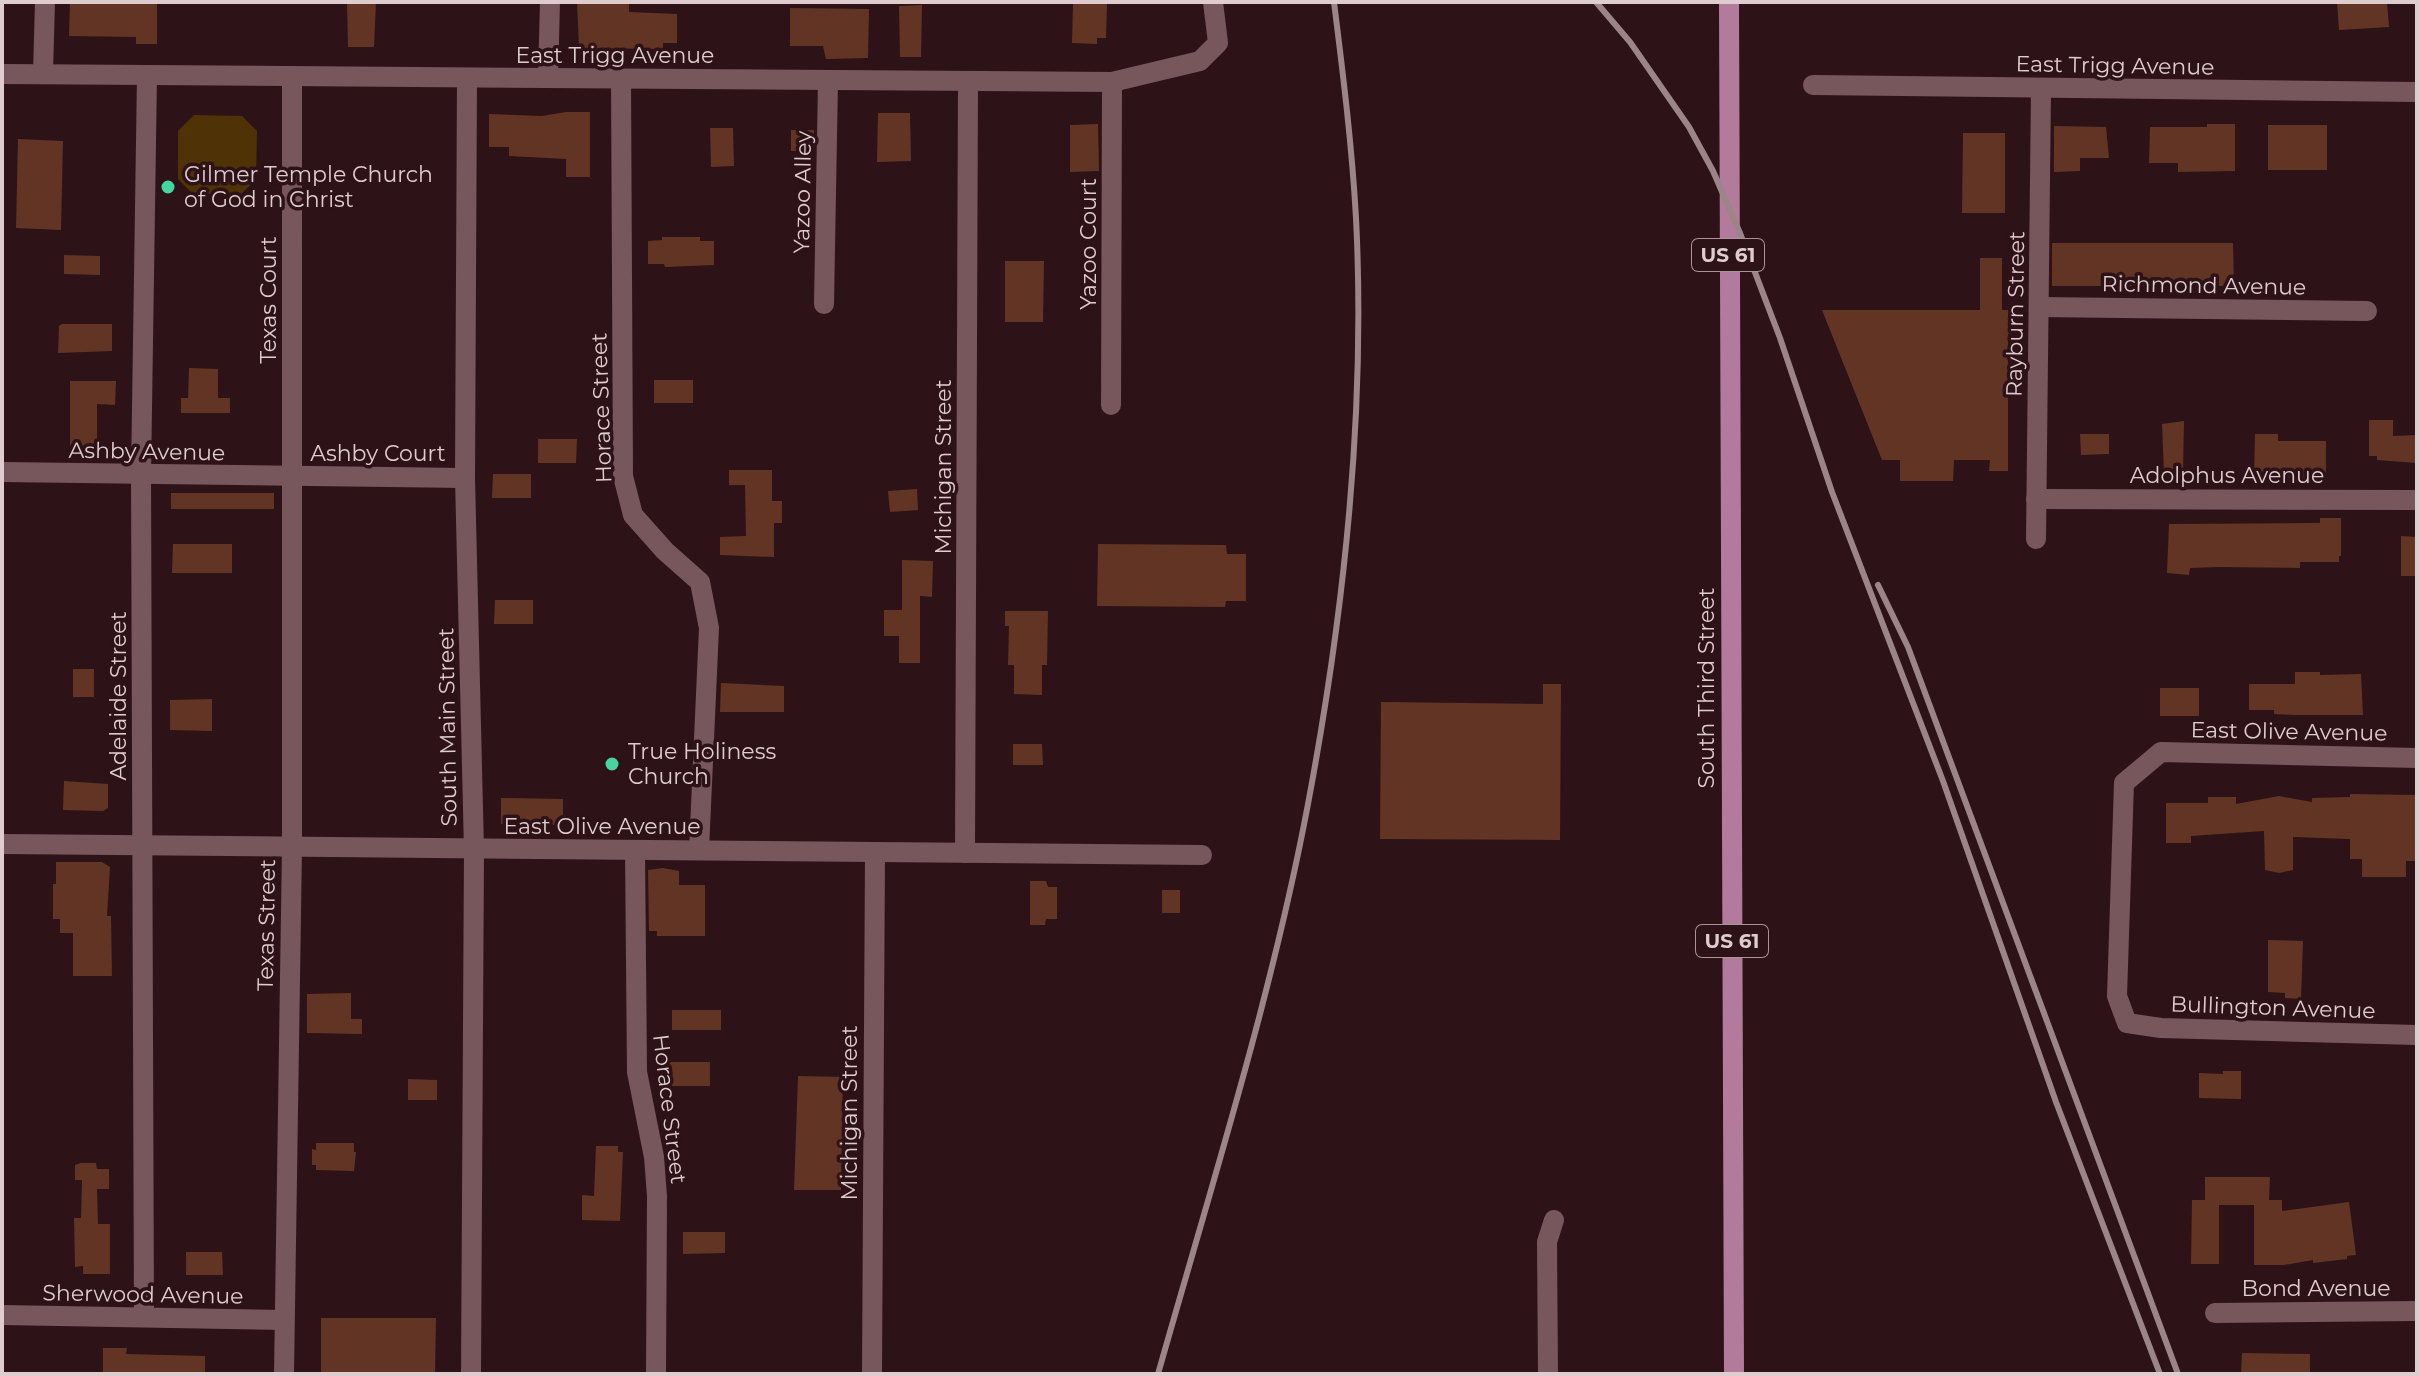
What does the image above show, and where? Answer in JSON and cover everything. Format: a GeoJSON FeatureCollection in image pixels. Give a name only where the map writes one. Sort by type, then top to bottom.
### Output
{"type":"FeatureCollection","features":[{"type":"Feature","properties":{"kind":"main road","name":"South Third Street"},"geometry":{"type":"LineString","coordinates":[[1729,2],[1734,1374]]}},
{"type":"Feature","properties":{"kind":"street"},"geometry":{"type":"LineString","coordinates":[[43,73],[45,2]]}},
{"type":"Feature","properties":{"kind":"street"},"geometry":{"type":"LineString","coordinates":[[548,78],[550,2]]}},
{"type":"Feature","properties":{"kind":"street","name":"East Trigg Avenue"},"geometry":{"type":"LineString","coordinates":[[2,74],[1112,82],[1200,61],[1218,43],[1213,2]]}},
{"type":"Feature","properties":{"kind":"street","name":"Adelaide Street"},"geometry":{"type":"LineString","coordinates":[[144,1317],[141,475],[147,75]]}},
{"type":"Feature","properties":{"kind":"street","name":"Texas Court"},"geometry":{"type":"LineString","coordinates":[[291,476],[292,76]]}},
{"type":"Feature","properties":{"kind":"street","name":"South Main Street"},"geometry":{"type":"LineString","coordinates":[[467,78],[465,478],[474,850],[471,1374]]}},
{"type":"Feature","properties":{"kind":"street","name":"Horace Street"},"geometry":{"type":"LineString","coordinates":[[621,79],[623,476],[633,515],[665,551],[700,582],[709,628],[699,850]]}},
{"type":"Feature","properties":{"kind":"street","name":"Yazoo Alley"},"geometry":{"type":"LineString","coordinates":[[824,304],[828,81]]}},
{"type":"Feature","properties":{"kind":"street","name":"Michigan Street"},"geometry":{"type":"LineString","coordinates":[[965,853],[968,82]]}},
{"type":"Feature","properties":{"kind":"street","name":"Yazoo Court"},"geometry":{"type":"LineString","coordinates":[[1111,405],[1112,82]]}},
{"type":"Feature","properties":{"kind":"street","name":"East Trigg Avenue"},"geometry":{"type":"LineString","coordinates":[[1813,85],[2417,92]]}},
{"type":"Feature","properties":{"kind":"street","name":"Rayburn Street"},"geometry":{"type":"LineString","coordinates":[[2036,539],[2041,89]]}},
{"type":"Feature","properties":{"kind":"street","name":"Richmond Avenue"},"geometry":{"type":"LineString","coordinates":[[2039,307],[2367,311]]}},
{"type":"Feature","properties":{"kind":"street","name":"Ashby Avenue"},"geometry":{"type":"LineString","coordinates":[[2,472],[291,476]]}},
{"type":"Feature","properties":{"kind":"street","name":"Ashby Court"},"geometry":{"type":"LineString","coordinates":[[291,476],[465,478]]}},
{"type":"Feature","properties":{"kind":"street","name":"Texas Street"},"geometry":{"type":"LineString","coordinates":[[284,1374],[292,847],[291,476]]}},
{"type":"Feature","properties":{"kind":"street","name":"Adolphus Avenue"},"geometry":{"type":"LineString","coordinates":[[2036,499],[2417,500]]}},
{"type":"Feature","properties":{"kind":"street","name":"East Olive Avenue"},"geometry":{"type":"LineString","coordinates":[[2127,1023],[2117,996],[2124,783],[2161,752],[2417,758]]}},
{"type":"Feature","properties":{"kind":"street","name":"East Olive Avenue"},"geometry":{"type":"LineString","coordinates":[[2,844],[1202,855]]}},
{"type":"Feature","properties":{"kind":"street","name":"Horace Street"},"geometry":{"type":"LineString","coordinates":[[635,850],[637,1072],[654,1157],[657,1196],[656,1374]]}},
{"type":"Feature","properties":{"kind":"street","name":"Michigan Street"},"geometry":{"type":"LineString","coordinates":[[872,1374],[875,853]]}},
{"type":"Feature","properties":{"kind":"street","name":"Bullington Avenue"},"geometry":{"type":"LineString","coordinates":[[2127,1023],[2161,1028],[2417,1035]]}},
{"type":"Feature","properties":{"kind":"street"},"geometry":{"type":"LineString","coordinates":[[1548,1374],[1547,1242],[1554,1220]]}},
{"type":"Feature","properties":{"kind":"street","name":"Bond Avenue"},"geometry":{"type":"LineString","coordinates":[[2215,1313],[2417,1311]]}},
{"type":"Feature","properties":{"kind":"street","name":"Sherwood Avenue"},"geometry":{"type":"LineString","coordinates":[[2,1315],[284,1320]]}},
{"type":"Feature","properties":{"kind":"shaded area"},"geometry":{"type":"Polygon","coordinates":[[[194,115],[242,116],[257,131],[256,180],[241,194],[193,194],[178,179],[178,131],[194,115]]]}},
{"type":"Feature","properties":{"kind":"building"},"geometry":{"type":"Polygon","coordinates":[[[70,2],[157,2],[157,44],[136,44],[136,37],[69,36],[70,2]]]}},
{"type":"Feature","properties":{"kind":"building"},"geometry":{"type":"Polygon","coordinates":[[[347,2],[376,2],[374,47],[348,47],[347,2]]]}},
{"type":"Feature","properties":{"kind":"building"},"geometry":{"type":"Polygon","coordinates":[[[577,2],[629,2],[629,12],[677,14],[677,43],[663,43],[663,49],[579,48],[577,2]]]}},
{"type":"Feature","properties":{"kind":"building"},"geometry":{"type":"Polygon","coordinates":[[[2337,2],[2387,2],[2389,27],[2339,30],[2337,2]]]}},
{"type":"Feature","properties":{"kind":"building"},"geometry":{"type":"Polygon","coordinates":[[[1073,3],[1107,3],[1106,38],[1097,38],[1097,44],[1072,43],[1073,3]]]}},
{"type":"Feature","properties":{"kind":"building"},"geometry":{"type":"Polygon","coordinates":[[[922,5],[921,57],[900,57],[899,6],[922,5]]]}},
{"type":"Feature","properties":{"kind":"building"},"geometry":{"type":"Polygon","coordinates":[[[790,8],[869,9],[868,58],[826,59],[823,46],[790,46],[790,8]]]}},
{"type":"Feature","properties":{"kind":"building"},"geometry":{"type":"Polygon","coordinates":[[[590,112],[590,177],[566,177],[566,159],[509,156],[509,147],[489,147],[489,114],[542,116],[590,112]]]}},
{"type":"Feature","properties":{"kind":"building"},"geometry":{"type":"Polygon","coordinates":[[[878,113],[910,113],[911,161],[877,162],[878,113]]]}},
{"type":"Feature","properties":{"kind":"building"},"geometry":{"type":"Polygon","coordinates":[[[1098,124],[1099,171],[1070,172],[1070,125],[1098,124]]]}},
{"type":"Feature","properties":{"kind":"building"},"geometry":{"type":"Polygon","coordinates":[[[2207,124],[2235,124],[2235,171],[2178,172],[2178,163],[2149,163],[2150,127],[2207,127],[2207,124]]]}},
{"type":"Feature","properties":{"kind":"building"},"geometry":{"type":"Polygon","coordinates":[[[2268,125],[2327,125],[2327,170],[2268,170],[2268,125]]]}},
{"type":"Feature","properties":{"kind":"building"},"geometry":{"type":"Polygon","coordinates":[[[2054,126],[2106,127],[2109,158],[2080,158],[2080,171],[2054,172],[2054,126]]]}},
{"type":"Feature","properties":{"kind":"building"},"geometry":{"type":"Polygon","coordinates":[[[710,128],[733,128],[734,166],[711,167],[710,128]]]}},
{"type":"Feature","properties":{"kind":"building"},"geometry":{"type":"Polygon","coordinates":[[[791,130],[814,130],[814,151],[791,151],[791,130]]]}},
{"type":"Feature","properties":{"kind":"building"},"geometry":{"type":"Polygon","coordinates":[[[1963,133],[2005,133],[2005,213],[1962,213],[1963,133]]]}},
{"type":"Feature","properties":{"kind":"building"},"geometry":{"type":"Polygon","coordinates":[[[18,139],[63,141],[61,230],[16,228],[18,139]]]}},
{"type":"Feature","properties":{"kind":"building"},"geometry":{"type":"Polygon","coordinates":[[[662,237],[700,237],[700,241],[714,241],[714,265],[665,267],[664,264],[648,264],[648,241],[662,240],[662,237]]]}},
{"type":"Feature","properties":{"kind":"building"},"geometry":{"type":"Polygon","coordinates":[[[2052,243],[2233,243],[2234,286],[2052,286],[2052,243]]]}},
{"type":"Feature","properties":{"kind":"building"},"geometry":{"type":"Polygon","coordinates":[[[64,255],[100,256],[100,275],[64,274],[64,255]]]}},
{"type":"Feature","properties":{"kind":"building"},"geometry":{"type":"Polygon","coordinates":[[[1980,258],[2002,258],[2002,310],[2010,310],[2013,334],[2008,334],[2008,471],[1989,471],[1990,460],[1954,460],[1953,481],[1900,481],[1900,460],[1882,460],[1822,310],[1980,310],[1980,258]]]}},
{"type":"Feature","properties":{"kind":"building"},"geometry":{"type":"Polygon","coordinates":[[[1005,261],[1044,261],[1043,322],[1005,322],[1005,261]]]}},
{"type":"Feature","properties":{"kind":"building"},"geometry":{"type":"Polygon","coordinates":[[[112,324],[112,351],[58,353],[59,326],[112,324]]]}},
{"type":"Feature","properties":{"kind":"building"},"geometry":{"type":"Polygon","coordinates":[[[189,368],[218,369],[218,398],[230,398],[230,413],[181,413],[181,398],[188,398],[189,368]]]}},
{"type":"Feature","properties":{"kind":"building"},"geometry":{"type":"Polygon","coordinates":[[[654,380],[693,380],[693,403],[654,403],[654,380]]]}},
{"type":"Feature","properties":{"kind":"building"},"geometry":{"type":"Polygon","coordinates":[[[70,381],[116,381],[115,405],[97,404],[95,454],[71,454],[70,381]]]}},
{"type":"Feature","properties":{"kind":"building"},"geometry":{"type":"Polygon","coordinates":[[[2369,420],[2393,420],[2393,436],[2417,435],[2417,463],[2377,460],[2377,456],[2369,456],[2369,420]]]}},
{"type":"Feature","properties":{"kind":"building"},"geometry":{"type":"Polygon","coordinates":[[[2184,421],[2183,473],[2164,473],[2162,424],[2184,421]]]}},
{"type":"Feature","properties":{"kind":"building"},"geometry":{"type":"Polygon","coordinates":[[[2080,434],[2109,434],[2109,454],[2081,455],[2080,434]]]}},
{"type":"Feature","properties":{"kind":"building"},"geometry":{"type":"Polygon","coordinates":[[[2255,434],[2278,434],[2278,441],[2326,441],[2326,478],[2254,478],[2255,434]]]}},
{"type":"Feature","properties":{"kind":"building"},"geometry":{"type":"Polygon","coordinates":[[[538,439],[577,439],[576,463],[538,463],[538,439]]]}},
{"type":"Feature","properties":{"kind":"building"},"geometry":{"type":"Polygon","coordinates":[[[729,470],[772,470],[772,501],[782,501],[782,523],[774,523],[774,557],[720,555],[720,537],[746,536],[745,485],[729,485],[729,470]]]}},
{"type":"Feature","properties":{"kind":"building"},"geometry":{"type":"Polygon","coordinates":[[[493,474],[531,474],[531,498],[492,498],[493,474]]]}},
{"type":"Feature","properties":{"kind":"building"},"geometry":{"type":"Polygon","coordinates":[[[917,489],[918,510],[890,512],[888,491],[917,489]]]}},
{"type":"Feature","properties":{"kind":"building"},"geometry":{"type":"Polygon","coordinates":[[[171,493],[274,493],[274,509],[171,509],[171,493]]]}},
{"type":"Feature","properties":{"kind":"building"},"geometry":{"type":"Polygon","coordinates":[[[2320,518],[2341,518],[2339,562],[2300,562],[2300,568],[2190,568],[2189,575],[2167,573],[2169,524],[2320,523],[2320,518]]]}},
{"type":"Feature","properties":{"kind":"building"},"geometry":{"type":"Polygon","coordinates":[[[2401,536],[2417,537],[2417,576],[2401,576],[2401,536]]]}},
{"type":"Feature","properties":{"kind":"building"},"geometry":{"type":"Polygon","coordinates":[[[173,544],[232,544],[232,573],[172,573],[173,544]]]}},
{"type":"Feature","properties":{"kind":"building"},"geometry":{"type":"Polygon","coordinates":[[[1098,544],[1226,545],[1227,554],[1246,554],[1246,601],[1226,601],[1225,607],[1097,606],[1098,544]]]}},
{"type":"Feature","properties":{"kind":"building"},"geometry":{"type":"Polygon","coordinates":[[[902,560],[933,561],[932,597],[920,596],[920,663],[899,663],[899,636],[884,636],[884,610],[902,610],[902,560]]]}},
{"type":"Feature","properties":{"kind":"building"},"geometry":{"type":"Polygon","coordinates":[[[495,600],[533,600],[533,624],[494,624],[495,600]]]}},
{"type":"Feature","properties":{"kind":"building"},"geometry":{"type":"Polygon","coordinates":[[[1005,611],[1048,611],[1047,665],[1042,665],[1042,695],[1014,694],[1014,665],[1008,665],[1009,626],[1005,626],[1005,611]]]}},
{"type":"Feature","properties":{"kind":"building"},"geometry":{"type":"Polygon","coordinates":[[[73,669],[94,669],[94,697],[73,697],[73,669]]]}},
{"type":"Feature","properties":{"kind":"building"},"geometry":{"type":"Polygon","coordinates":[[[2295,672],[2361,674],[2363,715],[2294,715],[2274,714],[2274,710],[2249,710],[2249,684],[2295,684],[2295,672]]]}},
{"type":"Feature","properties":{"kind":"building"},"geometry":{"type":"Polygon","coordinates":[[[721,683],[784,686],[784,712],[720,712],[721,683]]]}},
{"type":"Feature","properties":{"kind":"building"},"geometry":{"type":"Polygon","coordinates":[[[1543,684],[1561,684],[1560,840],[1380,839],[1381,702],[1543,704],[1543,684]]]}},
{"type":"Feature","properties":{"kind":"building"},"geometry":{"type":"Polygon","coordinates":[[[2160,688],[2199,688],[2199,716],[2160,716],[2160,688]]]}},
{"type":"Feature","properties":{"kind":"building"},"geometry":{"type":"Polygon","coordinates":[[[212,699],[212,731],[170,730],[170,700],[212,699]]]}},
{"type":"Feature","properties":{"kind":"building"},"geometry":{"type":"Polygon","coordinates":[[[1013,744],[1042,744],[1043,765],[1013,765],[1013,744]]]}},
{"type":"Feature","properties":{"kind":"building"},"geometry":{"type":"Polygon","coordinates":[[[64,781],[108,784],[108,808],[103,811],[63,810],[64,781]]]}},
{"type":"Feature","properties":{"kind":"building"},"geometry":{"type":"Polygon","coordinates":[[[2350,794],[2417,795],[2417,861],[2406,861],[2406,877],[2362,877],[2362,859],[2350,859],[2350,839],[2293,837],[2293,870],[2279,873],[2265,870],[2264,831],[2191,836],[2191,843],[2166,843],[2166,803],[2208,803],[2208,797],[2236,797],[2236,804],[2279,796],[2312,802],[2312,798],[2350,797],[2350,794]]]}},
{"type":"Feature","properties":{"kind":"building"},"geometry":{"type":"Polygon","coordinates":[[[501,798],[563,799],[563,825],[501,824],[501,798]]]}},
{"type":"Feature","properties":{"kind":"building"},"geometry":{"type":"Polygon","coordinates":[[[56,862],[102,862],[110,867],[107,916],[111,916],[112,976],[73,976],[73,933],[60,933],[60,919],[53,919],[56,862]]]}},
{"type":"Feature","properties":{"kind":"building"},"geometry":{"type":"Polygon","coordinates":[[[663,868],[679,871],[679,885],[705,885],[705,936],[657,936],[657,931],[649,931],[648,870],[663,868]]]}},
{"type":"Feature","properties":{"kind":"building"},"geometry":{"type":"Polygon","coordinates":[[[1030,881],[1046,881],[1048,887],[1057,887],[1057,919],[1046,919],[1045,925],[1030,925],[1030,881]]]}},
{"type":"Feature","properties":{"kind":"building"},"geometry":{"type":"Polygon","coordinates":[[[1162,890],[1180,890],[1180,913],[1162,913],[1162,890]]]}},
{"type":"Feature","properties":{"kind":"building"},"geometry":{"type":"Polygon","coordinates":[[[2268,940],[2303,941],[2301,999],[2285,998],[2285,993],[2268,992],[2268,940]]]}},
{"type":"Feature","properties":{"kind":"building"},"geometry":{"type":"Polygon","coordinates":[[[351,993],[351,1019],[362,1019],[362,1034],[307,1033],[307,994],[351,993]]]}},
{"type":"Feature","properties":{"kind":"building"},"geometry":{"type":"Polygon","coordinates":[[[672,1010],[721,1010],[721,1030],[672,1030],[672,1010]]]}},
{"type":"Feature","properties":{"kind":"building"},"geometry":{"type":"Polygon","coordinates":[[[664,1062],[710,1062],[710,1086],[664,1086],[664,1062]]]}},
{"type":"Feature","properties":{"kind":"building"},"geometry":{"type":"Polygon","coordinates":[[[2223,1071],[2241,1071],[2241,1099],[2199,1098],[2199,1073],[2223,1074],[2223,1071]]]}},
{"type":"Feature","properties":{"kind":"building"},"geometry":{"type":"Polygon","coordinates":[[[798,1076],[843,1077],[841,1190],[794,1190],[798,1076]]]}},
{"type":"Feature","properties":{"kind":"building"},"geometry":{"type":"Polygon","coordinates":[[[408,1079],[437,1080],[437,1100],[408,1100],[408,1079]]]}},
{"type":"Feature","properties":{"kind":"building"},"geometry":{"type":"Polygon","coordinates":[[[316,1143],[354,1143],[354,1171],[316,1170],[316,1165],[312,1165],[312,1149],[316,1150],[316,1143]]]}},
{"type":"Feature","properties":{"kind":"building"},"geometry":{"type":"Polygon","coordinates":[[[596,1146],[618,1146],[618,1152],[623,1152],[620,1221],[582,1220],[582,1195],[594,1196],[596,1146]]]}},
{"type":"Feature","properties":{"kind":"building"},"geometry":{"type":"Polygon","coordinates":[[[96,1163],[97,1169],[109,1169],[109,1189],[97,1189],[98,1224],[110,1224],[110,1274],[83,1274],[83,1266],[75,1267],[74,1218],[81,1218],[82,1180],[75,1180],[75,1165],[96,1163]]]}},
{"type":"Feature","properties":{"kind":"building"},"geometry":{"type":"Polygon","coordinates":[[[2205,1177],[2270,1177],[2269,1200],[2282,1200],[2282,1211],[2349,1202],[2356,1255],[2313,1263],[2313,1260],[2284,1265],[2254,1265],[2254,1205],[2219,1205],[2219,1264],[2191,1264],[2192,1200],[2205,1200],[2205,1177]]]}},
{"type":"Feature","properties":{"kind":"building"},"geometry":{"type":"Polygon","coordinates":[[[683,1232],[725,1232],[725,1253],[683,1254],[683,1232]]]}},
{"type":"Feature","properties":{"kind":"building"},"geometry":{"type":"Polygon","coordinates":[[[186,1252],[222,1252],[223,1275],[186,1275],[186,1252]]]}},
{"type":"Feature","properties":{"kind":"building"},"geometry":{"type":"Polygon","coordinates":[[[321,1318],[436,1318],[435,1374],[321,1374],[321,1318]]]}},
{"type":"Feature","properties":{"kind":"building"},"geometry":{"type":"Polygon","coordinates":[[[103,1348],[127,1348],[126,1354],[205,1356],[205,1374],[103,1374],[103,1348]]]}},
{"type":"Feature","properties":{"kind":"building"},"geometry":{"type":"Polygon","coordinates":[[[2242,1353],[2310,1354],[2310,1374],[2241,1374],[2242,1353]]]}},
{"type":"Feature","properties":{"kind":"railway"},"geometry":{"type":"LineString","coordinates":[[1158,1374],[1277,947],[1321,732],[1342,586],[1355,439],[1358,291],[1352,164],[1334,2]]}},
{"type":"Feature","properties":{"kind":"railway"},"geometry":{"type":"LineString","coordinates":[[1596,2],[1630,42],[1689,127],[1713,171],[1740,233],[1780,338],[1832,492],[1943,781],[2056,1102],[2160,1374]]}},
{"type":"Feature","properties":{"kind":"railway"},"geometry":{"type":"LineString","coordinates":[[1878,585],[1908,647],[2178,1374]]}},
{"type":"Feature","properties":{"kind":"place","name":"Gilmer Temple Church of God in Christ"},"geometry":{"type":"Point","coordinates":[168,187]}},
{"type":"Feature","properties":{"kind":"place","name":"True Holiness Church"},"geometry":{"type":"Point","coordinates":[612,764]}}]}
